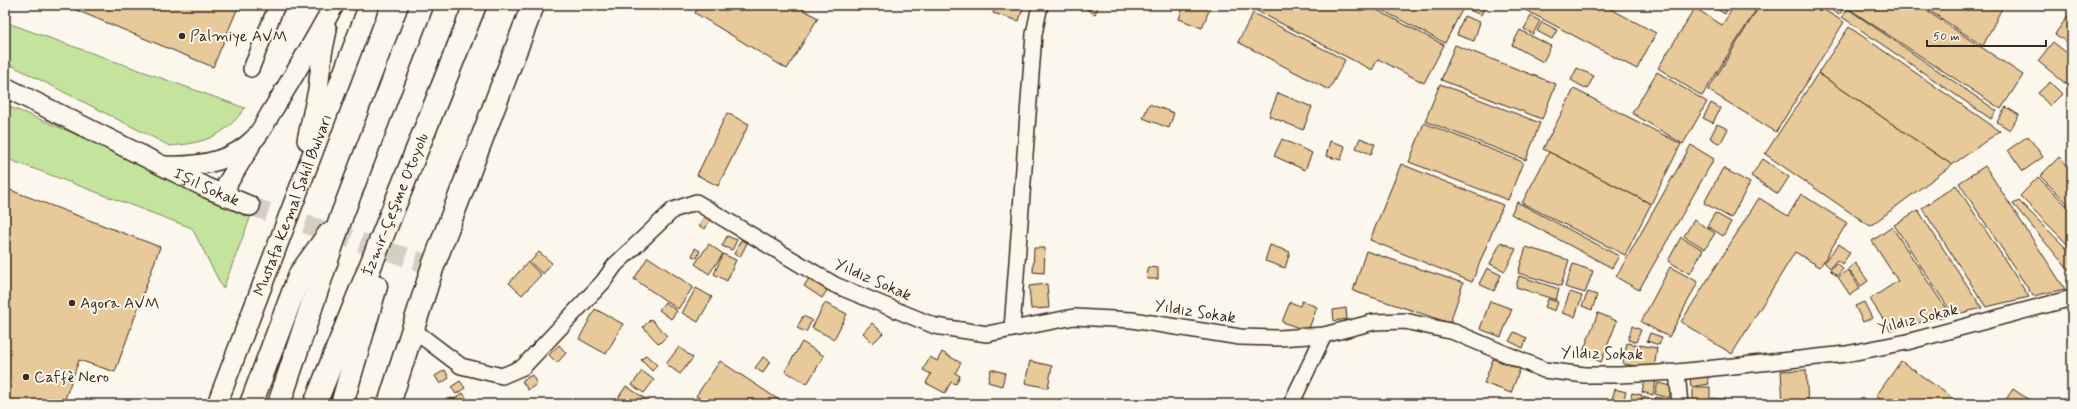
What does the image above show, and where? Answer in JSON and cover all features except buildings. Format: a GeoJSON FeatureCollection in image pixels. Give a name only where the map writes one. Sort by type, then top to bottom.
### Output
{"type":"FeatureCollection","features":[{"type":"Feature","properties":{"kind":"main road"},"geometry":{"type":"LineString","coordinates":[[279,404],[342,215],[422,5]]}},
{"type":"Feature","properties":{"kind":"main road","name":"İzmir-Çeşme Otoyolu"},"geometry":{"type":"LineString","coordinates":[[315,404],[475,5]]}},
{"type":"Feature","properties":{"kind":"main road"},"geometry":{"type":"LineString","coordinates":[[389,404],[432,266],[533,5]]}},
{"type":"Feature","properties":{"kind":"main road"},"geometry":{"type":"LineString","coordinates":[[342,404],[406,180]]}},
{"type":"Feature","properties":{"kind":"main road"},"geometry":{"type":"LineString","coordinates":[[251,404],[300,274],[342,215]]}},
{"type":"Feature","properties":{"kind":"street"},"geometry":{"type":"LineString","coordinates":[[251,70],[277,5]]}},
{"type":"Feature","properties":{"kind":"street"},"geometry":{"type":"LineString","coordinates":[[227,197],[227,184],[295,75],[335,5]]}},
{"type":"Feature","properties":{"kind":"street"},"geometry":{"type":"LineString","coordinates":[[294,200],[318,90],[324,39],[335,5]]}},
{"type":"Feature","properties":{"kind":"street","name":"Mustafa Kemal Sahil Bulvarı"},"geometry":{"type":"LineString","coordinates":[[217,404],[369,5]]}},
{"type":"Feature","properties":{"kind":"street"},"geometry":{"type":"LineString","coordinates":[[1012,329],[1034,34],[1040,5]]}},
{"type":"Feature","properties":{"kind":"street","name":"Işıl Sokak"},"geometry":{"type":"LineString","coordinates":[[5,87],[163,166],[227,197],[250,206]]}},
{"type":"Feature","properties":{"kind":"street"},"geometry":{"type":"LineString","coordinates":[[163,166],[192,167],[218,160],[235,153],[253,141]]}},
{"type":"Feature","properties":{"kind":"street","name":"Yıldız Sokak"},"geometry":{"type":"LineString","coordinates":[[412,329],[461,366],[502,376],[523,367],[603,282],[621,259],[673,210],[696,202],[834,285],[935,326],[987,334],[1074,317],[1132,320],[1240,337],[1279,338],[1324,335],[1374,322],[1405,321],[1454,332],[1544,370],[1592,375],[1676,372],[1854,353],[1907,342],[2072,298]]}},
{"type":"Feature","properties":{"kind":"street"},"geometry":{"type":"LineString","coordinates":[[1291,404],[1324,335]]}},
{"type":"Feature","properties":{"kind":"street"},"geometry":{"type":"LineString","coordinates":[[1676,372],[1680,404]]}},
{"type":"Feature","properties":{"kind":"green space"},"geometry":{"type":"Polygon","coordinates":[[[5,22],[245,108],[229,126],[212,137],[193,143],[170,146],[5,62],[5,22]]]}},
{"type":"Feature","properties":{"kind":"green space"},"geometry":{"type":"Polygon","coordinates":[[[5,105],[252,213],[223,289],[192,228],[5,158],[5,105]]]}},
{"type":"Feature","properties":{"kind":"tunnel"},"geometry":{"type":"LineString","coordinates":[[250,206],[433,266]]}},
{"type":"Feature","properties":{"kind":"place","name":"Palmiye AVM"},"geometry":{"type":"Point","coordinates":[182,36]}},
{"type":"Feature","properties":{"kind":"place","name":"Agora AVM"},"geometry":{"type":"Point","coordinates":[72,303]}},
{"type":"Feature","properties":{"kind":"place","name":"Caffè Nero"},"geometry":{"type":"Point","coordinates":[26,377]}}]}
